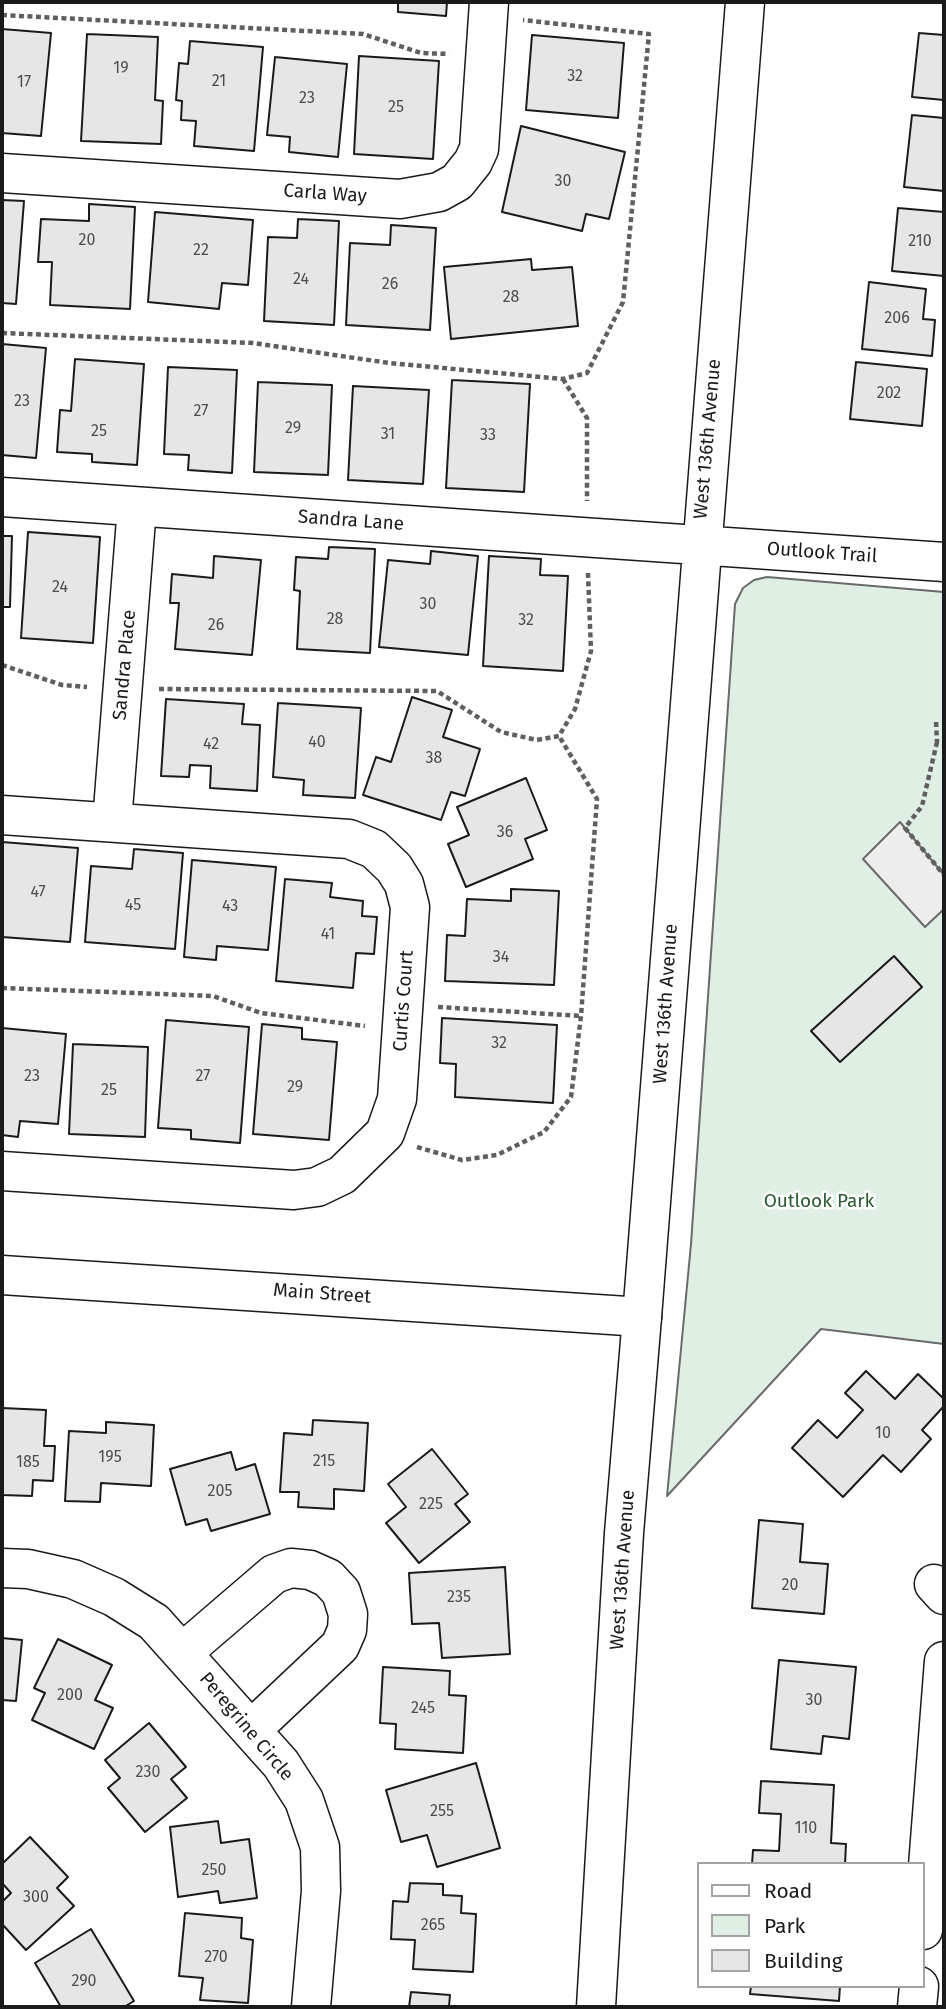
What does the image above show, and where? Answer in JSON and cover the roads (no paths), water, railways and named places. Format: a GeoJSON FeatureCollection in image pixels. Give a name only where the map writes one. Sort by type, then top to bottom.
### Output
{"type":"FeatureCollection","features":[{"type":"Feature","properties":{"kind":"street","name":"Carla Way"},"geometry":{"type":"LineString","coordinates":[[2,173],[400,199],[439,192],[457,182],[473,162],[479,149],[489,2]]}},
{"type":"Feature","properties":{"kind":"street","name":"West 136th Avenue"},"geometry":{"type":"LineString","coordinates":[[596,2007],[624,1533],[744,2]]}},
{"type":"Feature","properties":{"kind":"street","name":"Sandra Lane"},"geometry":{"type":"LineString","coordinates":[[2,498],[700,544]]}},
{"type":"Feature","properties":{"kind":"street","name":"Sandra Place"},"geometry":{"type":"LineString","coordinates":[[112,822],[137,507]]}},
{"type":"Feature","properties":{"kind":"street","name":"Outlook Trail"},"geometry":{"type":"LineString","coordinates":[[700,544],[944,562]]}},
{"type":"Feature","properties":{"kind":"street","name":"Curtis Court"},"geometry":{"type":"LineString","coordinates":[[2,815],[349,839],[374,849],[394,868],[404,884],[410,907],[397,1099],[385,1132],[342,1175],[317,1187],[294,1190],[2,1171]]}},
{"type":"Feature","properties":{"kind":"street","name":"Main Street"},"geometry":{"type":"LineString","coordinates":[[2,1275],[642,1317]]}},
{"type":"Feature","properties":{"kind":"street","name":"Peregrine Circle"},"geometry":{"type":"LineString","coordinates":[[2,1568],[28,1569],[73,1579],[114,1597],[154,1622],[281,1764],[304,1800],[320,1847],[321,1891],[311,2007]]}},
{"type":"Feature","properties":{"kind":"street"},"geometry":{"type":"LineString","coordinates":[[182,1653],[274,1574],[291,1568],[310,1570],[328,1578],[335,1585],[341,1592],[348,1614],[347,1630],[340,1646],[251,1730]]}},
{"type":"Feature","properties":{"kind":"street"},"geometry":{"type":"LineString","coordinates":[[925,1904],[944,1661]]}},
{"type":"Feature","properties":{"kind":"street"},"geometry":{"type":"LineString","coordinates":[[917,2007],[919,1988]]}},
{"type":"Feature","properties":{"kind":"park label","name":"Outlook Park"},"geometry":{"type":"Point","coordinates":[819,1202]}}]}
